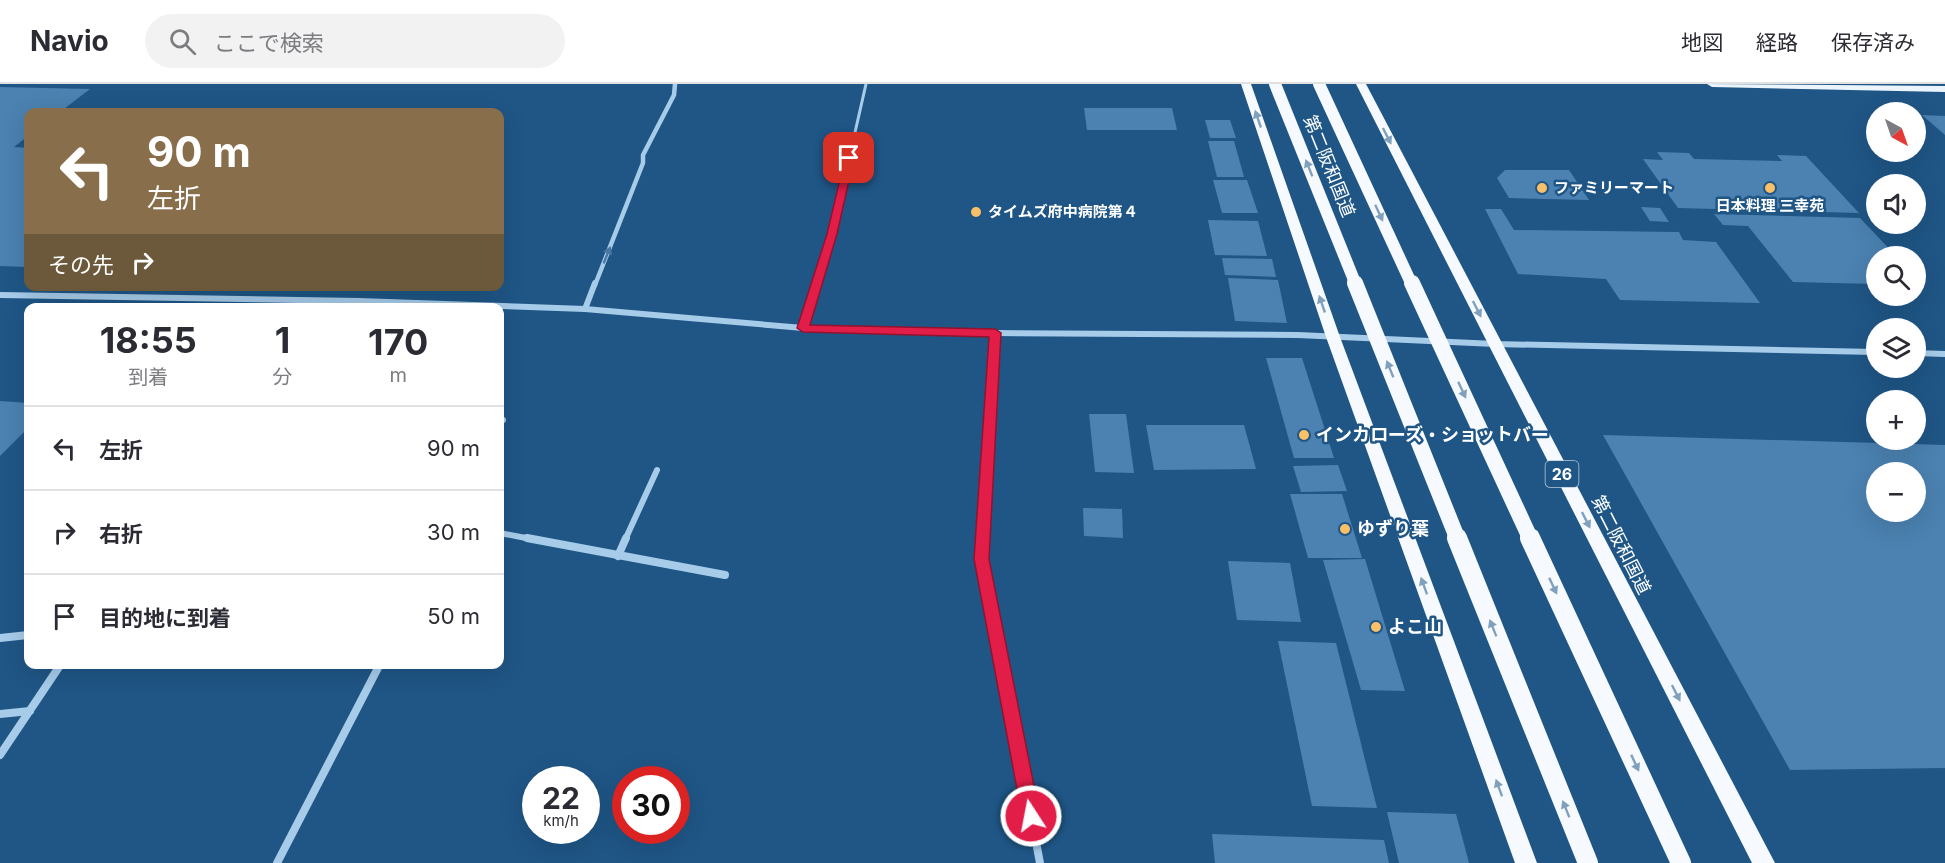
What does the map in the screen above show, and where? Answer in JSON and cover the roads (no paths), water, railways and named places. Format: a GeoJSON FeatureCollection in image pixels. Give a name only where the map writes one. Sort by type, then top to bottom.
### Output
{"type":"FeatureCollection","features":[{"type":"Feature","properties":{"kind":"highway"},"geometry":{"type":"LineString","coordinates":[[1246,84],[1333,337],[1526,863]]}},
{"type":"Feature","properties":{"kind":"highway","name":"第二阪和国道"},"geometry":{"type":"LineString","coordinates":[[1275,84],[1588,863]]}},
{"type":"Feature","properties":{"kind":"highway","name":"第二阪和国道"},"geometry":{"type":"LineString","coordinates":[[1319,84],[1681,863]]}},
{"type":"Feature","properties":{"kind":"highway","name":"第二阪和国道"},"geometry":{"type":"LineString","coordinates":[[1361,84],[1764,863]]}},
{"type":"Feature","properties":{"kind":"main road"},"geometry":{"type":"LineString","coordinates":[[1712,84],[1945,89]]}},
{"type":"Feature","properties":{"kind":"street"},"geometry":{"type":"LineString","coordinates":[[585,309],[643,163],[642,155],[674,94],[675,84]]}},
{"type":"Feature","properties":{"kind":"street"},"geometry":{"type":"LineString","coordinates":[[0,295],[401,303]]}},
{"type":"Feature","properties":{"kind":"street"},"geometry":{"type":"LineString","coordinates":[[504,307],[585,309],[803,328],[1333,337],[1495,344],[1866,352]]}},
{"type":"Feature","properties":{"kind":"street"},"geometry":{"type":"LineString","coordinates":[[995,333],[981,559],[1040,863]]}},
{"type":"Feature","properties":{"kind":"street"},"geometry":{"type":"LineString","coordinates":[[1926,353],[1945,354]]}},
{"type":"Feature","properties":{"kind":"street"},"geometry":{"type":"LineString","coordinates":[[618,556],[657,470]]}},
{"type":"Feature","properties":{"kind":"street"},"geometry":{"type":"LineString","coordinates":[[504,535],[725,575]]}},
{"type":"Feature","properties":{"kind":"street"},"geometry":{"type":"LineString","coordinates":[[0,638],[24,635]]}},
{"type":"Feature","properties":{"kind":"street"},"geometry":{"type":"LineString","coordinates":[[0,755],[59,669]]}},
{"type":"Feature","properties":{"kind":"street"},"geometry":{"type":"LineString","coordinates":[[278,863],[377,669]]}},
{"type":"Feature","properties":{"kind":"street"},"geometry":{"type":"LineString","coordinates":[[0,714],[30,711]]}},
{"type":"Feature","properties":{"kind":"lane"},"geometry":{"type":"LineString","coordinates":[[803,328],[836,219],[866,84]]}},
{"type":"Feature","properties":{"kind":"place","name":"ファミリーマート"},"geometry":{"type":"Point","coordinates":[1542,188]}},
{"type":"Feature","properties":{"kind":"place","name":"日本料理 三幸苑"},"geometry":{"type":"Point","coordinates":[1770,188]}},
{"type":"Feature","properties":{"kind":"place","name":"タイムズ府中病院第４"},"geometry":{"type":"Point","coordinates":[976,212]}},
{"type":"Feature","properties":{"kind":"place","name":"インカローズ・ショットバー"},"geometry":{"type":"Point","coordinates":[1304,435]}},
{"type":"Feature","properties":{"kind":"place","name":"ゆずり葉"},"geometry":{"type":"Point","coordinates":[1345,529]}},
{"type":"Feature","properties":{"kind":"place","name":"よこ山"},"geometry":{"type":"Point","coordinates":[1376,627]}}]}
